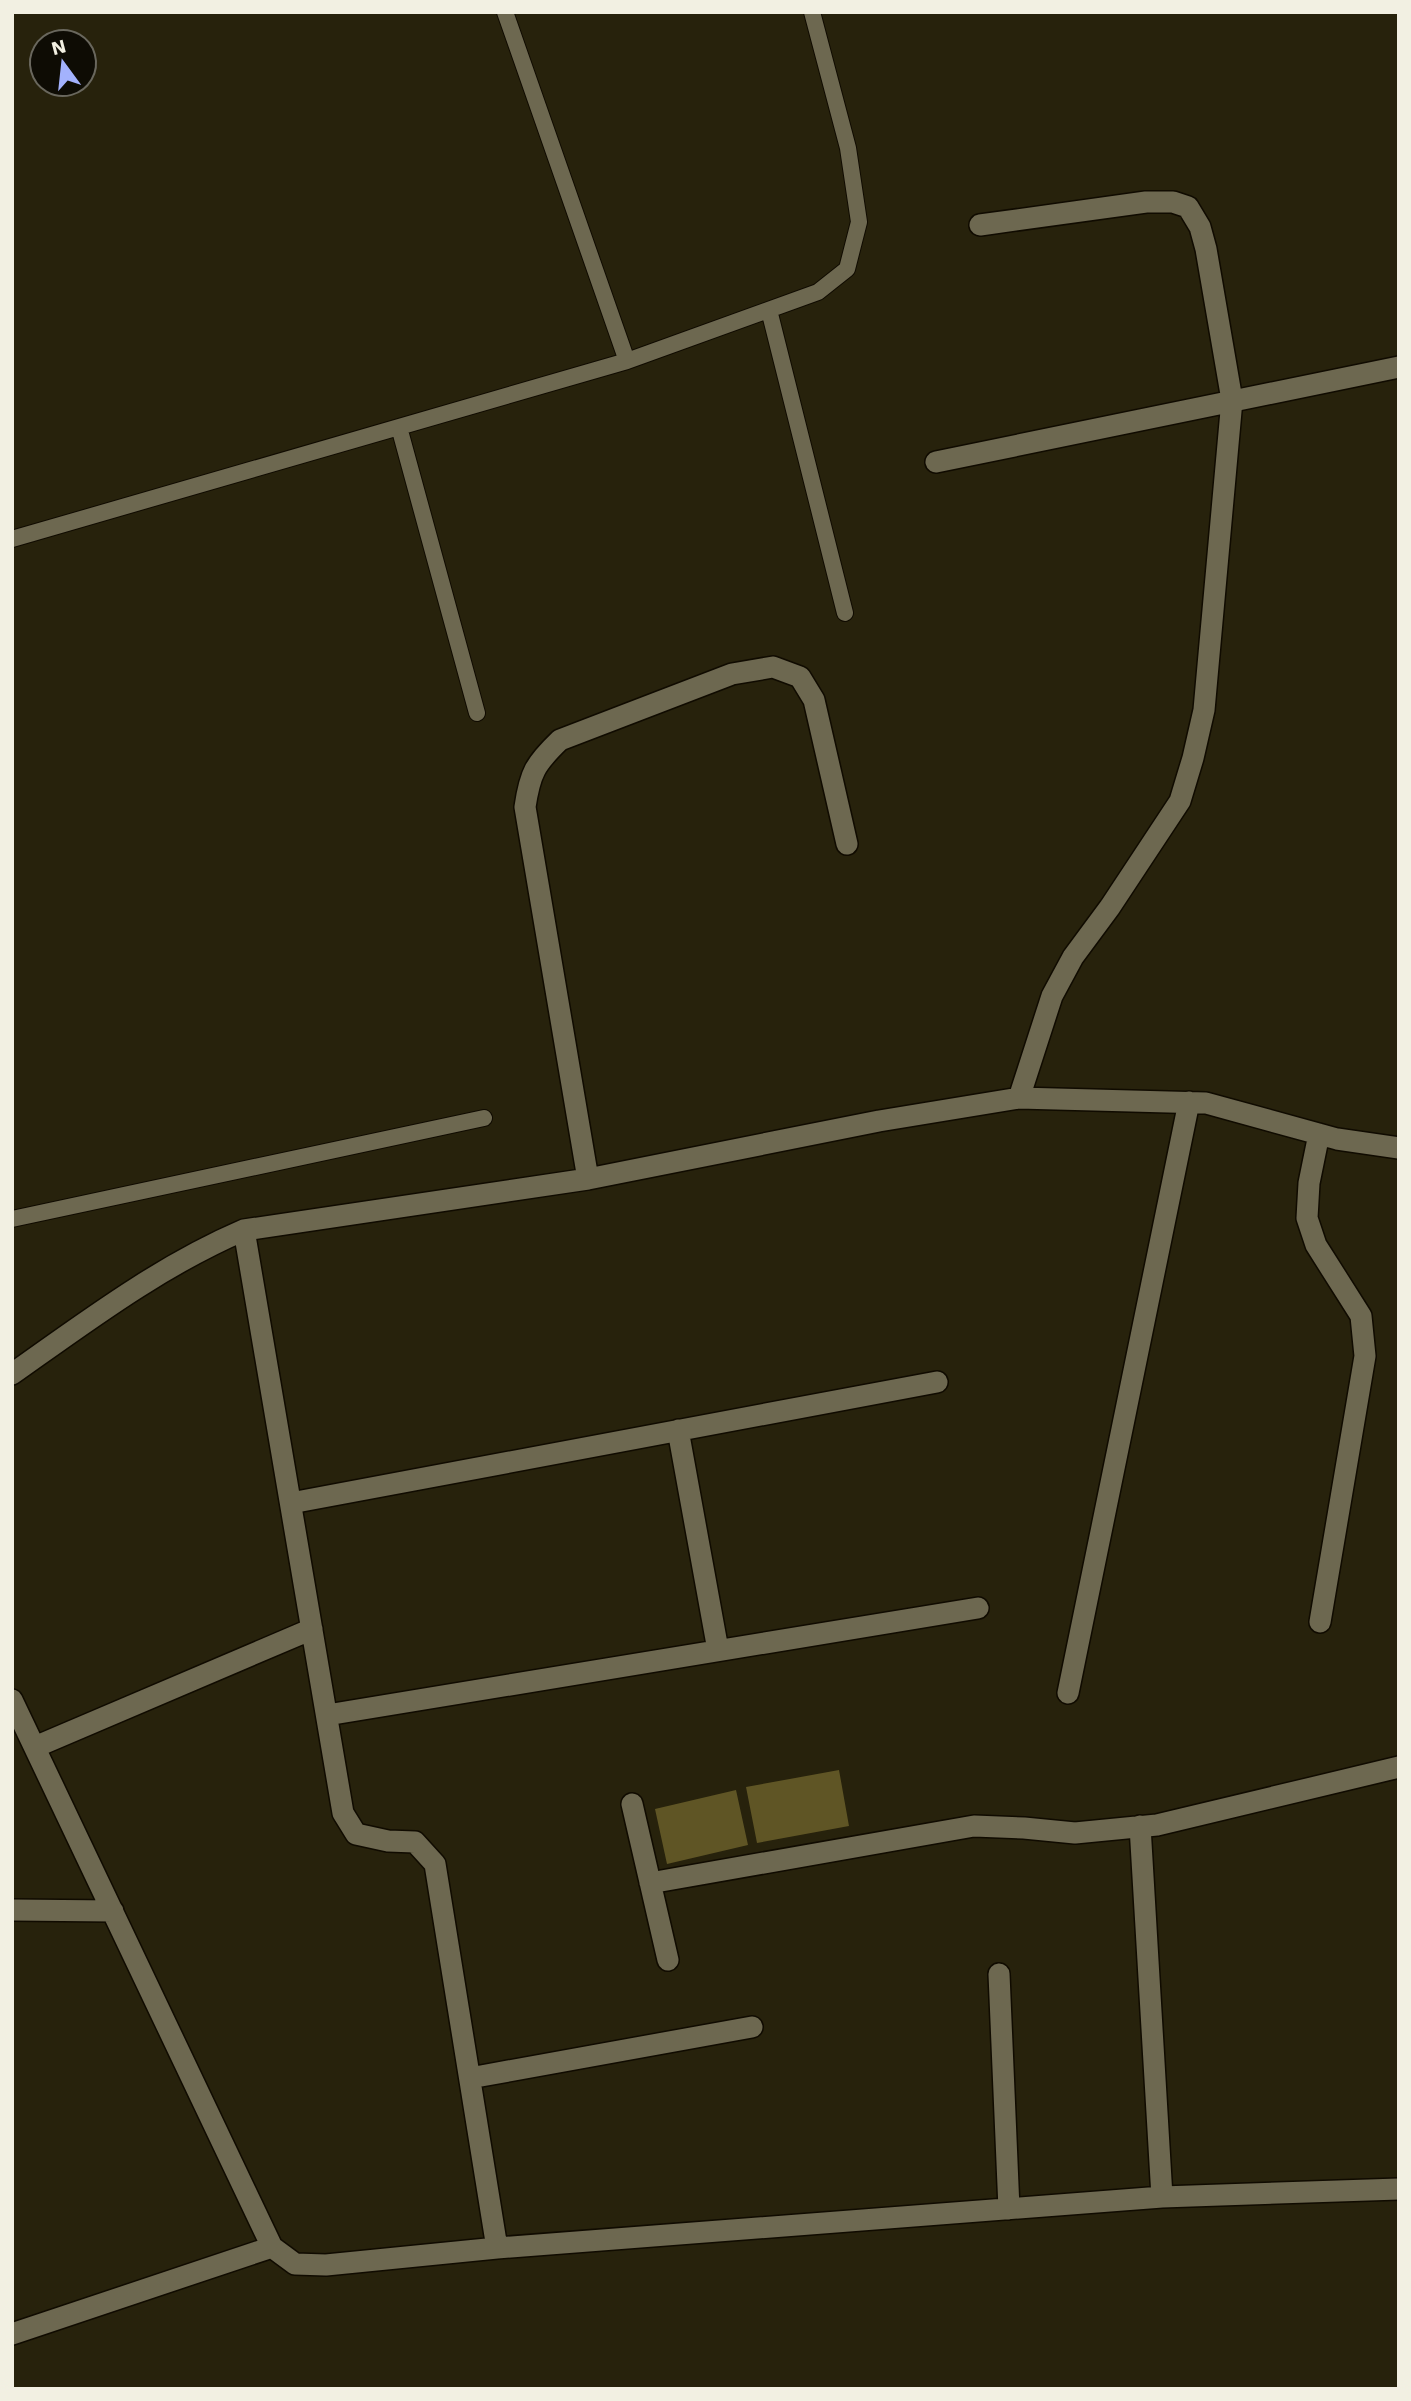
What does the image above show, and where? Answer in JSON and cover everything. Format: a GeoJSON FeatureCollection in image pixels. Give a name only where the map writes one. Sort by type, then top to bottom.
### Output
{"type":"FeatureCollection","features":[{"type":"Feature","properties":{"kind":"street"},"geometry":{"type":"LineString","coordinates":[[980,225],[1146,201],[1173,202],[1188,206],[1200,227],[1206,249],[1231,400],[1204,710],[1180,802],[1073,957],[1052,996],[1018,1098]]}},
{"type":"Feature","properties":{"kind":"street"},"geometry":{"type":"LineString","coordinates":[[936,462],[1399,368]]}},
{"type":"Feature","properties":{"kind":"street"},"geometry":{"type":"LineString","coordinates":[[589,1179],[525,807],[529,781],[540,759],[560,740],[732,674],[773,667],[800,677],[814,701],[847,844]]}},
{"type":"Feature","properties":{"kind":"street"},"geometry":{"type":"LineString","coordinates":[[12,1374],[125,1294],[206,1247],[244,1230],[589,1179],[879,1121],[1018,1098],[1206,1103],[1319,1134],[1399,1148]]}},
{"type":"Feature","properties":{"kind":"street"},"geometry":{"type":"LineString","coordinates":[[1068,1693],[1189,1102]]}},
{"type":"Feature","properties":{"kind":"street"},"geometry":{"type":"LineString","coordinates":[[1319,1134],[1309,1183],[1307,1218],[1316,1245],[1362,1316],[1365,1356],[1320,1622]]}},
{"type":"Feature","properties":{"kind":"street"},"geometry":{"type":"LineString","coordinates":[[244,1230],[343,1813],[356,1834],[388,1841],[415,1842],[435,1864],[497,2248]]}},
{"type":"Feature","properties":{"kind":"street"},"geometry":{"type":"LineString","coordinates":[[291,1503],[937,1381]]}},
{"type":"Feature","properties":{"kind":"street"},"geometry":{"type":"LineString","coordinates":[[678,1430],[718,1650]]}},
{"type":"Feature","properties":{"kind":"street"},"geometry":{"type":"LineString","coordinates":[[327,1715],[978,1608]]}},
{"type":"Feature","properties":{"kind":"street"},"geometry":{"type":"LineString","coordinates":[[35,1747],[312,1629]]}},
{"type":"Feature","properties":{"kind":"street"},"geometry":{"type":"LineString","coordinates":[[12,1700],[272,2247],[295,2264],[326,2265],[497,2248],[1162,2197],[1399,2189]]}},
{"type":"Feature","properties":{"kind":"street"},"geometry":{"type":"LineString","coordinates":[[650,1883],[974,1826],[1075,1833],[1157,1825],[1399,1767]]}},
{"type":"Feature","properties":{"kind":"street"},"geometry":{"type":"LineString","coordinates":[[632,1804],[668,1960]]}},
{"type":"Feature","properties":{"kind":"street"},"geometry":{"type":"LineString","coordinates":[[1140,1826],[1162,2197]]}},
{"type":"Feature","properties":{"kind":"street"},"geometry":{"type":"LineString","coordinates":[[12,1910],[113,1911]]}},
{"type":"Feature","properties":{"kind":"street"},"geometry":{"type":"LineString","coordinates":[[999,1974],[1009,2208]]}},
{"type":"Feature","properties":{"kind":"street"},"geometry":{"type":"LineString","coordinates":[[470,2078],[752,2027]]}},
{"type":"Feature","properties":{"kind":"street"},"geometry":{"type":"LineString","coordinates":[[12,2334],[272,2247]]}},
{"type":"Feature","properties":{"kind":"lane"},"geometry":{"type":"LineString","coordinates":[[505,12],[627,360]]}},
{"type":"Feature","properties":{"kind":"lane"},"geometry":{"type":"LineString","coordinates":[[12,539],[627,360],[818,292],[847,269],[859,222],[848,148],[812,12]]}},
{"type":"Feature","properties":{"kind":"lane"},"geometry":{"type":"LineString","coordinates":[[769,310],[845,613]]}},
{"type":"Feature","properties":{"kind":"lane"},"geometry":{"type":"LineString","coordinates":[[398,427],[477,713]]}},
{"type":"Feature","properties":{"kind":"lane"},"geometry":{"type":"LineString","coordinates":[[12,1219],[484,1118]]}},
{"type":"Feature","properties":{"kind":"building"},"geometry":{"type":"Polygon","coordinates":[[[839,1770],[849,1826],[757,1843],[746,1787],[839,1770]]]}},
{"type":"Feature","properties":{"kind":"building"},"geometry":{"type":"Polygon","coordinates":[[[736,1790],[748,1845],[667,1864],[655,1809],[736,1790]]]}}]}
